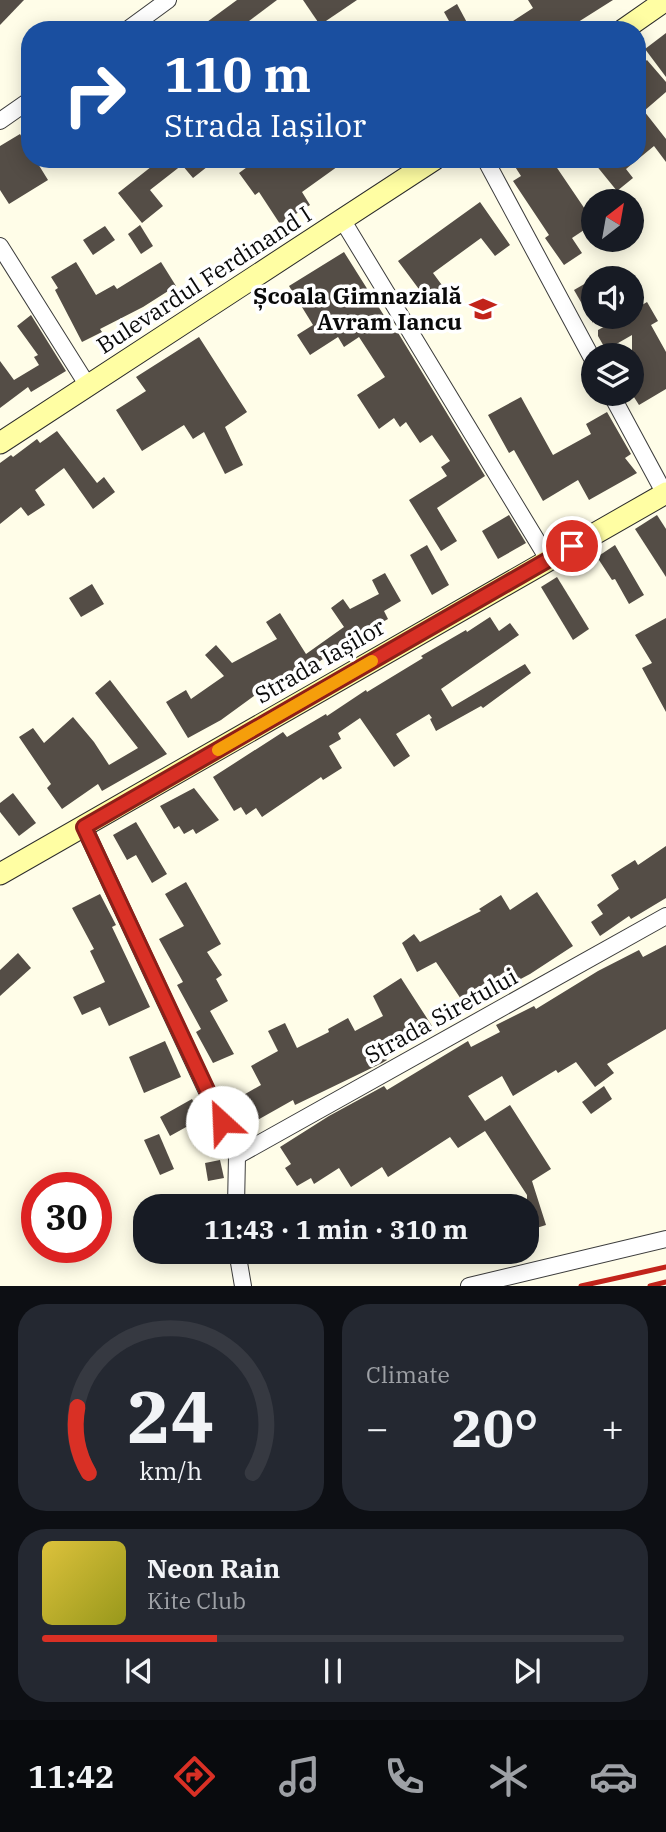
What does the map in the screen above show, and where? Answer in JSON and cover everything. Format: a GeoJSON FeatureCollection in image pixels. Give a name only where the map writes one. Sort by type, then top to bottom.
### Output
{"type":"FeatureCollection","features":[{"type":"Feature","properties":{"kind":"street"},"geometry":{"type":"LineString","coordinates":[[139,21],[168,0]]}},
{"type":"Feature","properties":{"kind":"street"},"geometry":{"type":"LineString","coordinates":[[636,21],[666,0]]}},
{"type":"Feature","properties":{"kind":"street"},"geometry":{"type":"LineString","coordinates":[[3,113],[21,104]]}},
{"type":"Feature","properties":{"kind":"street","name":"Bulevardul Ferdinand I"},"geometry":{"type":"LineString","coordinates":[[0,443],[422,168]]}},
{"type":"Feature","properties":{"kind":"street"},"geometry":{"type":"LineString","coordinates":[[490,168],[584,343]]}},
{"type":"Feature","properties":{"kind":"street"},"geometry":{"type":"LineString","coordinates":[[343,221],[548,559]]}},
{"type":"Feature","properties":{"kind":"street"},"geometry":{"type":"LineString","coordinates":[[0,246],[88,386]]}},
{"type":"Feature","properties":{"kind":"street"},"geometry":{"type":"LineString","coordinates":[[618,406],[666,494]]}},
{"type":"Feature","properties":{"kind":"street","name":"Strada Iașilor"},"geometry":{"type":"LineString","coordinates":[[0,874],[666,494]]}},
{"type":"Feature","properties":{"kind":"street"},"geometry":{"type":"LineString","coordinates":[[84,827],[237,1156],[236,1194]]}},
{"type":"Feature","properties":{"kind":"street","name":"Strada Siretului"},"geometry":{"type":"LineString","coordinates":[[237,1156],[666,916]]}},
{"type":"Feature","properties":{"kind":"street"},"geometry":{"type":"LineString","coordinates":[[469,1286],[666,1239]]}},
{"type":"Feature","properties":{"kind":"street"},"geometry":{"type":"LineString","coordinates":[[239,1264],[243,1286]]}},
{"type":"Feature","properties":{"kind":"building"},"geometry":{"type":"Polygon","coordinates":[[[0,0],[24,0],[0,25],[0,0]]]}},
{"type":"Feature","properties":{"kind":"building"},"geometry":{"type":"Polygon","coordinates":[[[237,0],[277,0],[249,21],[208,21],[237,0]]]}},
{"type":"Feature","properties":{"kind":"building"},"geometry":{"type":"Polygon","coordinates":[[[303,0],[357,0],[326,21],[317,21],[303,0]]]}},
{"type":"Feature","properties":{"kind":"building"},"geometry":{"type":"Polygon","coordinates":[[[528,0],[613,0],[580,21],[513,21],[533,8],[528,0]]]}},
{"type":"Feature","properties":{"kind":"building"},"geometry":{"type":"Polygon","coordinates":[[[457,4],[466,21],[449,21],[444,12],[457,4]]]}},
{"type":"Feature","properties":{"kind":"building"},"geometry":{"type":"Polygon","coordinates":[[[666,33],[666,77],[646,50],[666,33]]]}},
{"type":"Feature","properties":{"kind":"building"},"geometry":{"type":"Polygon","coordinates":[[[647,60],[666,82],[666,92],[646,109],[647,60]]]}},
{"type":"Feature","properties":{"kind":"building"},"geometry":{"type":"Polygon","coordinates":[[[646,114],[666,139],[666,162],[654,146],[646,153],[646,114]]]}},
{"type":"Feature","properties":{"kind":"building"},"geometry":{"type":"Polygon","coordinates":[[[20,134],[21,168],[41,168],[48,180],[9,204],[0,190],[0,146],[20,134]]]}},
{"type":"Feature","properties":{"kind":"building"},"geometry":{"type":"Polygon","coordinates":[[[150,168],[178,168],[150,190],[163,206],[142,223],[118,193],[150,168]]]}},
{"type":"Feature","properties":{"kind":"building"},"geometry":{"type":"Polygon","coordinates":[[[185,168],[206,168],[193,178],[185,168]]]}},
{"type":"Feature","properties":{"kind":"building"},"geometry":{"type":"Polygon","coordinates":[[[246,168],[335,168],[302,192],[310,205],[280,224],[259,192],[255,195],[239,173],[246,168]]]}},
{"type":"Feature","properties":{"kind":"building"},"geometry":{"type":"Polygon","coordinates":[[[516,168],[557,168],[581,203],[581,232],[572,238],[582,253],[564,265],[545,238],[549,235],[513,181],[521,176],[516,168]]]}},
{"type":"Feature","properties":{"kind":"building"},"geometry":{"type":"Polygon","coordinates":[[[598,168],[627,168],[633,178],[619,189],[615,189],[598,168]]]}},
{"type":"Feature","properties":{"kind":"building"},"geometry":{"type":"Polygon","coordinates":[[[480,202],[510,245],[495,256],[481,238],[433,273],[447,292],[430,304],[398,261],[480,202]]]}},
{"type":"Feature","properties":{"kind":"building"},"geometry":{"type":"Polygon","coordinates":[[[140,225],[153,246],[141,254],[128,234],[140,225]]]}},
{"type":"Feature","properties":{"kind":"building"},"geometry":{"type":"Polygon","coordinates":[[[105,226],[115,240],[93,255],[83,240],[105,226]]]}},
{"type":"Feature","properties":{"kind":"building"},"geometry":{"type":"Polygon","coordinates":[[[344,252],[395,333],[397,331],[485,476],[437,508],[457,541],[441,551],[409,500],[447,476],[441,467],[450,461],[432,435],[420,443],[406,422],[400,427],[394,418],[379,429],[357,395],[385,377],[359,337],[344,347],[338,337],[310,355],[297,335],[313,325],[289,286],[344,252]]]}},
{"type":"Feature","properties":{"kind":"building"},"geometry":{"type":"Polygon","coordinates":[[[76,262],[96,295],[114,285],[117,289],[161,262],[176,286],[82,342],[51,277],[76,262]]]}},
{"type":"Feature","properties":{"kind":"building"},"geometry":{"type":"Polygon","coordinates":[[[581,286],[581,302],[574,290],[581,286]]]}},
{"type":"Feature","properties":{"kind":"building"},"geometry":{"type":"Polygon","coordinates":[[[647,302],[658,321],[651,325],[666,352],[666,389],[644,402],[644,343],[632,343],[632,335],[618,343],[602,343],[598,330],[644,329],[644,304],[647,302]]]}},
{"type":"Feature","properties":{"kind":"building"},"geometry":{"type":"Polygon","coordinates":[[[31,315],[66,371],[31,392],[28,387],[0,408],[0,361],[14,380],[39,365],[34,357],[38,355],[17,326],[31,315]]]}},
{"type":"Feature","properties":{"kind":"building"},"geometry":{"type":"Polygon","coordinates":[[[199,337],[247,412],[225,427],[243,465],[225,474],[204,432],[193,439],[184,425],[142,451],[116,410],[146,391],[136,377],[199,337]]]}},
{"type":"Feature","properties":{"kind":"building"},"geometry":{"type":"Polygon","coordinates":[[[521,397],[553,455],[591,434],[586,424],[607,412],[631,454],[625,458],[637,473],[589,500],[578,480],[543,501],[514,450],[509,453],[488,415],[521,397]]]}},
{"type":"Feature","properties":{"kind":"building"},"geometry":{"type":"Polygon","coordinates":[[[57,431],[97,483],[104,477],[115,492],[93,509],[64,468],[35,490],[45,505],[28,516],[21,507],[0,524],[0,463],[37,439],[40,443],[57,431]]]}},
{"type":"Feature","properties":{"kind":"building"},"geometry":{"type":"Polygon","coordinates":[[[509,515],[526,543],[498,559],[482,531],[509,515]]]}},
{"type":"Feature","properties":{"kind":"building"},"geometry":{"type":"Polygon","coordinates":[[[657,515],[666,529],[666,577],[635,529],[657,515]]]}},
{"type":"Feature","properties":{"kind":"building"},"geometry":{"type":"Polygon","coordinates":[[[427,545],[449,585],[432,595],[410,555],[427,545]]]}},
{"type":"Feature","properties":{"kind":"building"},"geometry":{"type":"Polygon","coordinates":[[[615,545],[644,595],[629,604],[615,579],[612,580],[597,557],[615,545]]]}},
{"type":"Feature","properties":{"kind":"building"},"geometry":{"type":"Polygon","coordinates":[[[385,573],[401,601],[384,611],[388,619],[366,631],[368,633],[326,663],[323,659],[284,685],[286,688],[262,701],[258,693],[221,720],[188,738],[166,702],[186,690],[191,699],[224,676],[205,655],[216,645],[232,663],[277,639],[266,622],[280,613],[306,654],[344,627],[331,608],[343,599],[350,609],[379,594],[372,580],[385,573]]]}},
{"type":"Feature","properties":{"kind":"building"},"geometry":{"type":"Polygon","coordinates":[[[557,577],[589,629],[573,640],[541,587],[557,577]]]}},
{"type":"Feature","properties":{"kind":"building"},"geometry":{"type":"Polygon","coordinates":[[[92,584],[104,604],[81,617],[69,598],[92,584]]]}},
{"type":"Feature","properties":{"kind":"building"},"geometry":{"type":"Polygon","coordinates":[[[490,617],[499,631],[510,623],[519,635],[441,689],[452,707],[525,664],[531,673],[483,708],[481,706],[436,731],[429,714],[396,734],[410,756],[394,767],[360,718],[338,733],[341,739],[329,746],[342,768],[323,780],[321,777],[262,817],[256,808],[246,815],[241,807],[234,811],[213,777],[283,732],[287,737],[326,714],[327,716],[423,658],[421,656],[490,617]]]}},
{"type":"Feature","properties":{"kind":"building"},"geometry":{"type":"Polygon","coordinates":[[[666,618],[666,712],[642,668],[652,663],[635,635],[666,618]]]}},
{"type":"Feature","properties":{"kind":"building"},"geometry":{"type":"Polygon","coordinates":[[[110,680],[167,754],[102,791],[98,784],[62,809],[47,788],[51,784],[19,737],[33,728],[44,743],[73,717],[109,765],[138,748],[95,693],[110,680]]]}},
{"type":"Feature","properties":{"kind":"building"},"geometry":{"type":"Polygon","coordinates":[[[194,788],[219,820],[196,834],[193,829],[184,834],[179,826],[174,829],[160,806],[194,788]]]}},
{"type":"Feature","properties":{"kind":"building"},"geometry":{"type":"Polygon","coordinates":[[[13,793],[36,823],[19,836],[0,812],[0,803],[13,793]]]}},
{"type":"Feature","properties":{"kind":"building"},"geometry":{"type":"Polygon","coordinates":[[[136,822],[167,874],[152,883],[136,855],[127,860],[113,835],[136,822]]]}},
{"type":"Feature","properties":{"kind":"building"},"geometry":{"type":"Polygon","coordinates":[[[666,846],[666,898],[631,919],[629,916],[600,936],[591,922],[603,914],[597,905],[619,889],[611,875],[635,860],[638,865],[666,846]]]}},
{"type":"Feature","properties":{"kind":"building"},"geometry":{"type":"Polygon","coordinates":[[[186,882],[221,944],[207,952],[222,975],[216,979],[228,1001],[210,1011],[234,1054],[213,1063],[196,1032],[201,1029],[177,985],[183,982],[159,939],[184,926],[165,894],[186,882]]]}},
{"type":"Feature","properties":{"kind":"building"},"geometry":{"type":"Polygon","coordinates":[[[537,892],[573,946],[500,990],[498,986],[467,1008],[436,962],[417,972],[402,943],[414,934],[420,942],[481,911],[479,909],[501,895],[510,910],[537,892]]]}},
{"type":"Feature","properties":{"kind":"building"},"geometry":{"type":"Polygon","coordinates":[[[100,894],[116,925],[112,927],[150,1007],[109,1026],[100,1007],[82,1015],[73,997],[105,982],[90,951],[94,949],[72,908],[100,894]]]}},
{"type":"Feature","properties":{"kind":"building"},"geometry":{"type":"Polygon","coordinates":[[[666,945],[666,1029],[607,1064],[614,1073],[595,1087],[576,1062],[558,1073],[556,1070],[513,1096],[502,1076],[468,1096],[485,1121],[510,1105],[551,1169],[532,1181],[536,1194],[526,1194],[485,1131],[458,1148],[450,1137],[388,1177],[382,1167],[351,1187],[339,1168],[314,1184],[311,1178],[297,1186],[285,1168],[291,1164],[280,1147],[329,1116],[384,1086],[387,1090],[468,1041],[471,1047],[500,1032],[496,1025],[534,1006],[536,1009],[598,971],[639,950],[643,957],[666,945]]]}},
{"type":"Feature","properties":{"kind":"building"},"geometry":{"type":"Polygon","coordinates":[[[18,953],[31,968],[0,996],[0,970],[18,953]]]}},
{"type":"Feature","properties":{"kind":"building"},"geometry":{"type":"Polygon","coordinates":[[[401,978],[432,1026],[384,1056],[387,1060],[382,1063],[295,1105],[293,1100],[254,1122],[240,1097],[261,1085],[251,1066],[278,1051],[268,1031],[285,1023],[297,1048],[329,1032],[328,1029],[348,1018],[355,1031],[383,1016],[373,996],[401,978]]]}},
{"type":"Feature","properties":{"kind":"building"},"geometry":{"type":"Polygon","coordinates":[[[165,1041],[181,1077],[144,1093],[129,1057],[165,1041]]]}},
{"type":"Feature","properties":{"kind":"building"},"geometry":{"type":"Polygon","coordinates":[[[604,1086],[612,1099],[591,1114],[582,1102],[604,1086]]]}},
{"type":"Feature","properties":{"kind":"building"},"geometry":{"type":"Polygon","coordinates":[[[192,1099],[206,1125],[191,1133],[188,1126],[170,1136],[160,1117],[192,1099]]]}},
{"type":"Feature","properties":{"kind":"building"},"geometry":{"type":"Polygon","coordinates":[[[159,1134],[174,1169],[160,1175],[144,1140],[159,1134]]]}},
{"type":"Feature","properties":{"kind":"building"},"geometry":{"type":"Polygon","coordinates":[[[220,1160],[224,1178],[208,1181],[205,1163],[220,1160]]]}},
{"type":"Feature","properties":{"kind":"building"},"geometry":{"type":"Polygon","coordinates":[[[539,1203],[546,1225],[539,1227],[539,1203]]]}},
{"type":"Feature","properties":{"kind":"railway"},"geometry":{"type":"LineString","coordinates":[[581,1286],[666,1267]]}},
{"type":"Feature","properties":{"kind":"railway"},"geometry":{"type":"LineString","coordinates":[[650,1286],[666,1282]]}},
{"type":"Feature","properties":{"kind":"slow traffic"},"geometry":{"type":"LineString","coordinates":[[218,750],[372,661]]}},
{"type":"Feature","properties":{"kind":"place","name":"Școala Gimnazială Avram Iancu"},"geometry":{"type":"Point","coordinates":[483,309]}},
{"type":"Feature","properties":{"kind":"route"},"geometry":{"type":"LineString","coordinates":[[222,1122],[84,827],[572,546]]}}]}
